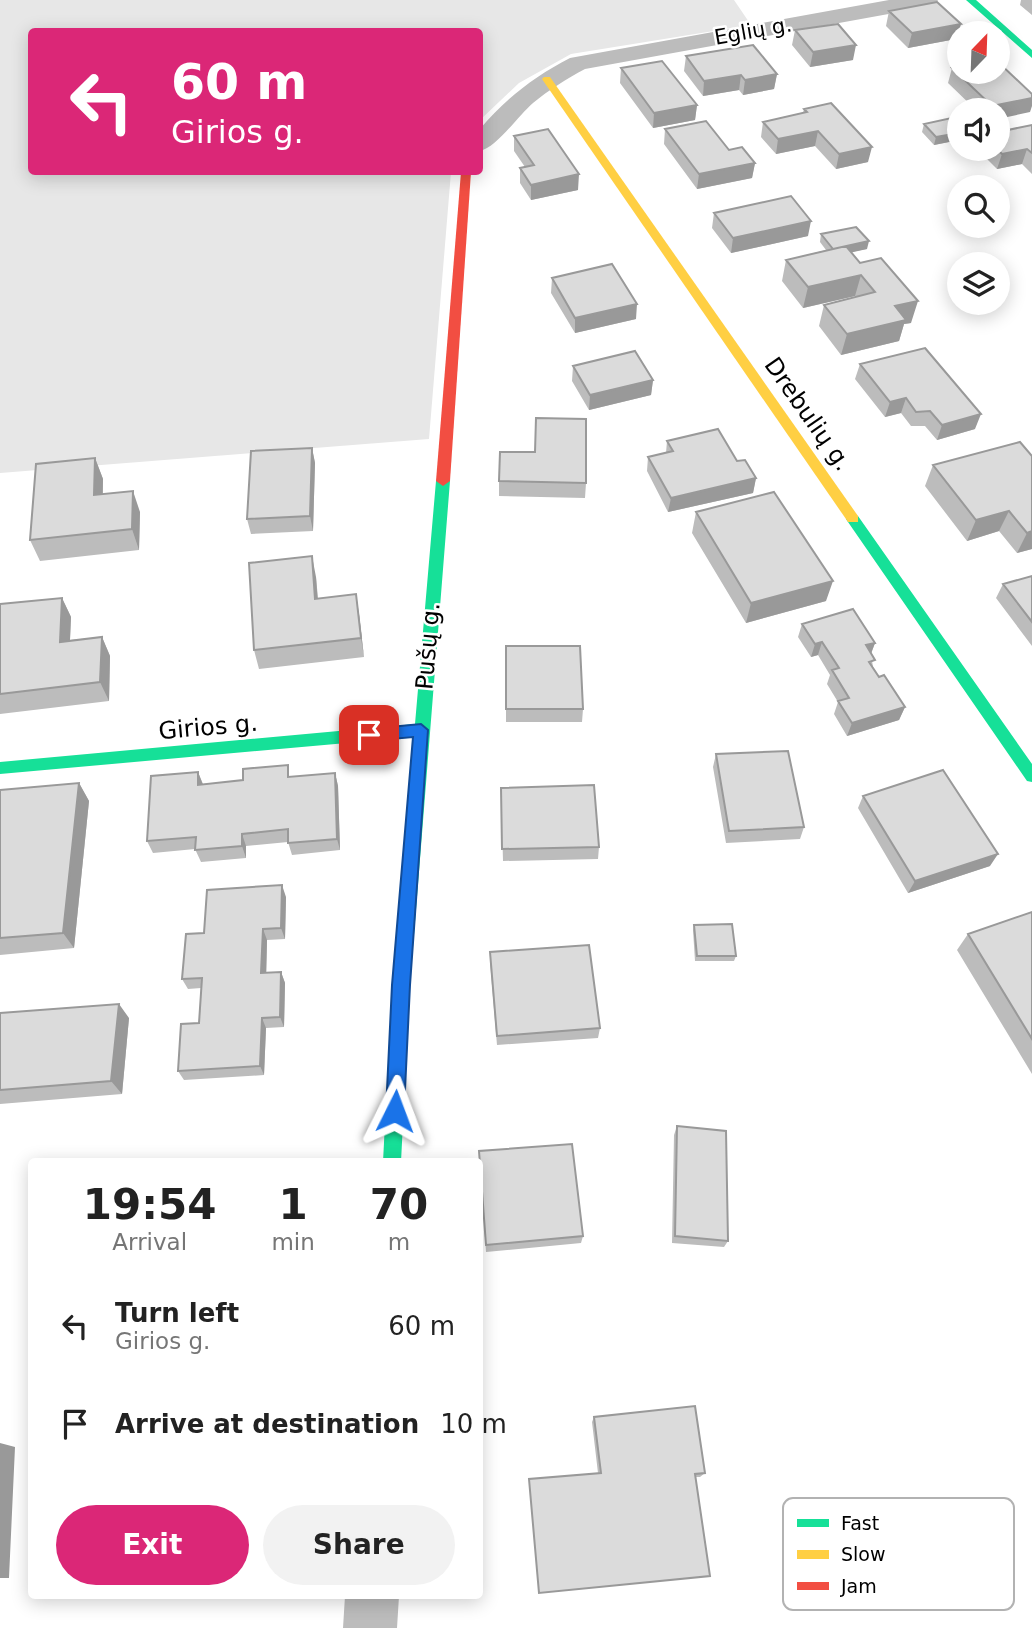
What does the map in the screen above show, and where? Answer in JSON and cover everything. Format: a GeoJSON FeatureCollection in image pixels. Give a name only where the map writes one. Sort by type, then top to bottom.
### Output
{"type":"FeatureCollection","features":[{"type":"Feature","properties":{"kind":"street","name":"Eglių g."},"geometry":{"type":"LineString","coordinates":[[547,79],[578,63],[927,0]]}},
{"type":"Feature","properties":{"kind":"street"},"geometry":{"type":"LineString","coordinates":[[971,0],[1032,55]]}},
{"type":"Feature","properties":{"kind":"street"},"geometry":{"type":"LineString","coordinates":[[483,141],[518,103],[547,79]]}},
{"type":"Feature","properties":{"kind":"street","name":"Drebulių g."},"geometry":{"type":"LineString","coordinates":[[547,79],[1032,776]]}},
{"type":"Feature","properties":{"kind":"street","name":"Pušų g."},"geometry":{"type":"LineString","coordinates":[[393,1158],[401,985],[448,426],[466,175]]}},
{"type":"Feature","properties":{"kind":"street","name":"Girios g."},"geometry":{"type":"LineString","coordinates":[[0,768],[421,730]]}},
{"type":"Feature","properties":{"kind":"street"},"geometry":{"type":"LineString","coordinates":[[370,1628],[372,1599]]}},
{"type":"Feature","properties":{"kind":"shaded area"},"geometry":{"type":"Polygon","coordinates":[[[0,0],[734,0],[751,25],[571,54],[519,83],[483,117],[483,28],[28,28],[28,175],[451,175],[429,439],[0,473],[0,0]]]}},
{"type":"Feature","properties":{"kind":"building"},"geometry":{"type":"Polygon","coordinates":[[[937,2],[958,21],[947,21],[947,27],[912,33],[889,11],[937,2]]]}},
{"type":"Feature","properties":{"kind":"building"},"geometry":{"type":"Polygon","coordinates":[[[838,24],[856,45],[813,52],[795,30],[838,24]]]}},
{"type":"Feature","properties":{"kind":"building"},"geometry":{"type":"Polygon","coordinates":[[[753,45],[777,74],[745,80],[741,75],[704,81],[686,56],[753,45]]]}},
{"type":"Feature","properties":{"kind":"building"},"geometry":{"type":"Polygon","coordinates":[[[662,61],[697,105],[654,113],[621,68],[662,61]]]}},
{"type":"Feature","properties":{"kind":"building"},"geometry":{"type":"Polygon","coordinates":[[[1010,73],[1032,94],[1032,98],[1010,102],[1010,98],[984,98],[969,84],[1010,84],[1010,73]]]}},
{"type":"Feature","properties":{"kind":"building"},"geometry":{"type":"Polygon","coordinates":[[[831,103],[872,147],[839,154],[818,131],[778,139],[763,122],[807,112],[804,109],[831,103]]]}},
{"type":"Feature","properties":{"kind":"building"},"geometry":{"type":"Polygon","coordinates":[[[947,119],[947,135],[936,137],[924,124],[947,119]]]}},
{"type":"Feature","properties":{"kind":"building"},"geometry":{"type":"Polygon","coordinates":[[[706,121],[729,150],[742,147],[755,163],[699,174],[665,129],[706,121]]]}},
{"type":"Feature","properties":{"kind":"building"},"geometry":{"type":"Polygon","coordinates":[[[1032,125],[1032,153],[1027,149],[1010,152],[1010,130],[1032,125]]]}},
{"type":"Feature","properties":{"kind":"building"},"geometry":{"type":"Polygon","coordinates":[[[548,129],[579,174],[531,185],[520,168],[534,165],[514,136],[548,129]]]}},
{"type":"Feature","properties":{"kind":"building"},"geometry":{"type":"Polygon","coordinates":[[[791,196],[811,221],[733,238],[714,213],[791,196]]]}},
{"type":"Feature","properties":{"kind":"building"},"geometry":{"type":"Polygon","coordinates":[[[856,227],[869,241],[833,249],[821,234],[856,227]]]}},
{"type":"Feature","properties":{"kind":"building"},"geometry":{"type":"Polygon","coordinates":[[[846,246],[860,263],[881,258],[918,301],[895,306],[906,320],[847,334],[824,305],[875,292],[861,275],[808,287],[786,260],[846,246]]]}},
{"type":"Feature","properties":{"kind":"building"},"geometry":{"type":"Polygon","coordinates":[[[612,264],[637,304],[575,318],[552,278],[612,264]]]}},
{"type":"Feature","properties":{"kind":"building"},"geometry":{"type":"Polygon","coordinates":[[[925,348],[981,414],[942,425],[930,411],[916,412],[906,398],[890,402],[860,364],[925,348]]]}},
{"type":"Feature","properties":{"kind":"building"},"geometry":{"type":"Polygon","coordinates":[[[635,351],[653,380],[590,395],[573,366],[635,351]]]}},
{"type":"Feature","properties":{"kind":"building"},"geometry":{"type":"Polygon","coordinates":[[[536,418],[586,419],[586,483],[499,481],[500,452],[535,452],[536,418]]]}},
{"type":"Feature","properties":{"kind":"building"},"geometry":{"type":"Polygon","coordinates":[[[718,429],[737,461],[745,460],[756,478],[671,498],[648,457],[673,451],[667,441],[718,429]]]}},
{"type":"Feature","properties":{"kind":"building"},"geometry":{"type":"Polygon","coordinates":[[[1020,442],[1032,456],[1032,531],[1027,533],[1009,511],[976,520],[933,465],[1020,442]]]}},
{"type":"Feature","properties":{"kind":"building"},"geometry":{"type":"Polygon","coordinates":[[[312,448],[310,516],[247,519],[251,451],[312,448]]]}},
{"type":"Feature","properties":{"kind":"building"},"geometry":{"type":"Polygon","coordinates":[[[95,458],[94,495],[133,491],[132,529],[30,540],[36,464],[95,458]]]}},
{"type":"Feature","properties":{"kind":"building"},"geometry":{"type":"Polygon","coordinates":[[[774,492],[833,581],[751,603],[696,512],[774,492]]]}},
{"type":"Feature","properties":{"kind":"building"},"geometry":{"type":"Polygon","coordinates":[[[312,556],[315,599],[356,594],[361,638],[254,650],[249,563],[312,556]]]}},
{"type":"Feature","properties":{"kind":"building"},"geometry":{"type":"Polygon","coordinates":[[[1032,576],[1032,622],[1003,584],[1032,576]]]}},
{"type":"Feature","properties":{"kind":"building"},"geometry":{"type":"Polygon","coordinates":[[[62,598],[60,642],[102,637],[100,682],[0,694],[0,604],[62,598]]]}},
{"type":"Feature","properties":{"kind":"building"},"geometry":{"type":"Polygon","coordinates":[[[853,609],[875,643],[866,645],[875,660],[869,662],[879,677],[884,675],[905,707],[852,723],[838,701],[849,698],[832,670],[839,668],[822,642],[815,644],[802,624],[853,609]]]}},
{"type":"Feature","properties":{"kind":"building"},"geometry":{"type":"Polygon","coordinates":[[[506,646],[580,646],[583,709],[506,709],[506,646]]]}},
{"type":"Feature","properties":{"kind":"building"},"geometry":{"type":"Polygon","coordinates":[[[788,751],[804,827],[729,831],[716,754],[788,751]]]}},
{"type":"Feature","properties":{"kind":"building"},"geometry":{"type":"Polygon","coordinates":[[[288,765],[288,777],[335,773],[337,839],[288,843],[288,829],[242,834],[242,846],[195,850],[196,837],[147,841],[151,776],[198,772],[198,785],[243,780],[243,769],[288,765]]]}},
{"type":"Feature","properties":{"kind":"building"},"geometry":{"type":"Polygon","coordinates":[[[943,770],[998,854],[915,881],[863,796],[943,770]]]}},
{"type":"Feature","properties":{"kind":"building"},"geometry":{"type":"Polygon","coordinates":[[[79,783],[63,933],[0,938],[0,790],[79,783]]]}},
{"type":"Feature","properties":{"kind":"building"},"geometry":{"type":"Polygon","coordinates":[[[594,785],[599,847],[502,849],[501,788],[594,785]]]}},
{"type":"Feature","properties":{"kind":"building"},"geometry":{"type":"Polygon","coordinates":[[[282,885],[281,928],[263,929],[261,973],[281,972],[280,1017],[262,1018],[260,1066],[178,1071],[181,1024],[199,1023],[202,978],[182,979],[186,934],[204,933],[207,890],[282,885]]]}},
{"type":"Feature","properties":{"kind":"building"},"geometry":{"type":"Polygon","coordinates":[[[1032,912],[1032,1039],[968,934],[1032,912]]]}},
{"type":"Feature","properties":{"kind":"building"},"geometry":{"type":"Polygon","coordinates":[[[732,924],[736,956],[697,956],[694,925],[732,924]]]}},
{"type":"Feature","properties":{"kind":"building"},"geometry":{"type":"Polygon","coordinates":[[[589,945],[600,1028],[497,1036],[490,952],[589,945]]]}},
{"type":"Feature","properties":{"kind":"building"},"geometry":{"type":"Polygon","coordinates":[[[119,1004],[111,1081],[0,1090],[0,1013],[119,1004]]]}},
{"type":"Feature","properties":{"kind":"building"},"geometry":{"type":"Polygon","coordinates":[[[677,1126],[726,1131],[728,1241],[675,1236],[677,1126]]]}},
{"type":"Feature","properties":{"kind":"building"},"geometry":{"type":"Polygon","coordinates":[[[572,1144],[583,1236],[486,1245],[483,1158],[480,1158],[479,1151],[572,1144]]]}},
{"type":"Feature","properties":{"kind":"building"},"geometry":{"type":"Polygon","coordinates":[[[695,1406],[705,1473],[695,1474],[710,1576],[539,1593],[529,1479],[601,1473],[594,1417],[695,1406]]]}},
{"type":"Feature","properties":{"kind":"traffic: fast"},"geometry":{"type":"LineString","coordinates":[[971,0],[1032,55]]}},
{"type":"Feature","properties":{"kind":"traffic: fast"},"geometry":{"type":"LineString","coordinates":[[392,1158],[401,985],[443,481]]}},
{"type":"Feature","properties":{"kind":"traffic: fast"},"geometry":{"type":"LineString","coordinates":[[853,519],[1032,776]]}},
{"type":"Feature","properties":{"kind":"traffic: fast"},"geometry":{"type":"LineString","coordinates":[[0,768],[421,730]]}},
{"type":"Feature","properties":{"kind":"traffic: slow"},"geometry":{"type":"LineString","coordinates":[[547,79],[853,519]]}},
{"type":"Feature","properties":{"kind":"traffic: jam"},"geometry":{"type":"LineString","coordinates":[[443,481],[466,175]]}},
{"type":"Feature","properties":{"kind":"route"},"geometry":{"type":"LineString","coordinates":[[369,735],[421,730],[401,985],[395,1111]]}}]}
